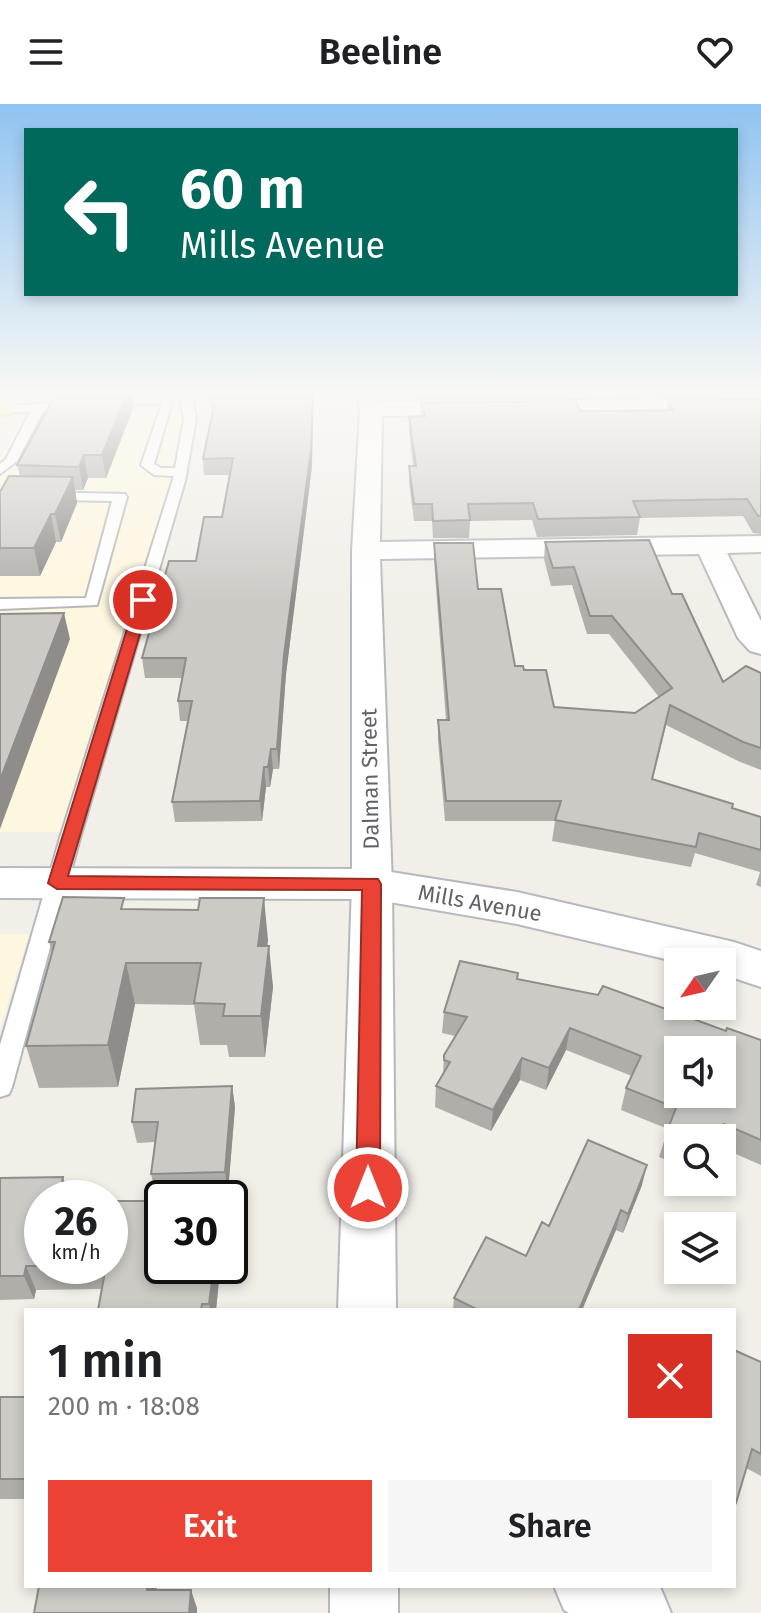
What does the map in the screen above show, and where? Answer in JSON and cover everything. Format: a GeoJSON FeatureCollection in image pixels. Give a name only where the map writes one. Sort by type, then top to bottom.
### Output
{"type":"FeatureCollection","features":[{"type":"Feature","properties":{"kind":"street","name":"Dalman Street"},"geometry":{"type":"LineString","coordinates":[[367,1308],[372,884],[366,551],[368,462]]}},
{"type":"Feature","properties":{"kind":"street"},"geometry":{"type":"LineString","coordinates":[[366,551],[761,544]]}},
{"type":"Feature","properties":{"kind":"street"},"geometry":{"type":"LineString","coordinates":[[709,545],[754,638],[761,644]]}},
{"type":"Feature","properties":{"kind":"street","name":"Mills Avenue"},"geometry":{"type":"LineString","coordinates":[[0,883],[372,884],[517,908],[717,954],[761,969]]}},
{"type":"Feature","properties":{"kind":"street"},"geometry":{"type":"LineString","coordinates":[[364,1588],[364,1613]]}},
{"type":"Feature","properties":{"kind":"street"},"geometry":{"type":"LineString","coordinates":[[592,1588],[637,1613]]}},
{"type":"Feature","properties":{"kind":"lane"},"geometry":{"type":"LineString","coordinates":[[148,462],[147,465],[158,472],[181,472]]}},
{"type":"Feature","properties":{"kind":"lane"},"geometry":{"type":"LineString","coordinates":[[0,1087],[57,883],[183,462]]}},
{"type":"Feature","properties":{"kind":"lane"},"geometry":{"type":"LineString","coordinates":[[0,495],[120,497],[92,602],[0,604]]}},
{"type":"Feature","properties":{"kind":"shaded area"},"geometry":{"type":"Polygon","coordinates":[[[0,462],[175,462],[62,832],[0,832],[0,462]]]}},
{"type":"Feature","properties":{"kind":"shaded area"},"geometry":{"type":"Polygon","coordinates":[[[0,934],[29,934],[0,1030],[0,934]]]}},
{"type":"Feature","properties":{"kind":"building"},"geometry":{"type":"Polygon","coordinates":[[[18,462],[81,462],[79,467],[17,465],[18,462]]]}},
{"type":"Feature","properties":{"kind":"building"},"geometry":{"type":"Polygon","coordinates":[[[232,462],[309,462],[284,655],[277,749],[271,749],[268,767],[264,767],[260,801],[172,802],[192,701],[178,701],[186,658],[142,658],[169,561],[196,561],[204,517],[222,517],[232,462]]]}},
{"type":"Feature","properties":{"kind":"building"},"geometry":{"type":"Polygon","coordinates":[[[415,462],[761,462],[761,516],[747,499],[633,501],[640,517],[538,519],[533,503],[468,504],[470,520],[433,521],[432,504],[414,504],[409,466],[416,466],[415,462]]]}},
{"type":"Feature","properties":{"kind":"building"},"geometry":{"type":"Polygon","coordinates":[[[9,476],[73,477],[34,548],[0,548],[0,490],[9,476]]]}},
{"type":"Feature","properties":{"kind":"building"},"geometry":{"type":"Polygon","coordinates":[[[649,540],[672,594],[682,594],[723,682],[746,666],[761,673],[761,748],[670,705],[652,779],[733,804],[732,808],[761,817],[761,850],[699,833],[696,847],[555,820],[561,801],[446,801],[438,720],[449,720],[434,543],[473,543],[478,589],[501,589],[515,666],[523,666],[524,670],[546,670],[554,707],[635,713],[672,688],[612,616],[590,616],[574,567],[553,568],[545,542],[649,540]]]}},
{"type":"Feature","properties":{"kind":"building"},"geometry":{"type":"Polygon","coordinates":[[[64,613],[0,780],[0,614],[64,613]]]}},
{"type":"Feature","properties":{"kind":"building"},"geometry":{"type":"Polygon","coordinates":[[[63,897],[124,898],[121,909],[198,910],[200,898],[264,898],[258,946],[269,946],[261,1016],[223,1016],[225,1004],[194,1003],[201,963],[126,963],[108,1045],[26,1046],[55,942],[49,942],[63,897]]]}},
{"type":"Feature","properties":{"kind":"building"},"geometry":{"type":"Polygon","coordinates":[[[460,961],[518,973],[517,979],[598,995],[603,986],[664,1008],[664,1020],[696,1020],[761,1040],[761,1140],[736,1129],[736,1124],[670,1124],[676,1108],[736,1108],[736,1036],[664,1036],[664,1103],[626,1088],[641,1056],[570,1028],[549,1068],[522,1058],[493,1110],[436,1086],[450,1062],[444,1060],[444,1055],[467,1017],[444,1012],[460,961]]]}},
{"type":"Feature","properties":{"kind":"building"},"geometry":{"type":"Polygon","coordinates":[[[232,1086],[225,1172],[151,1174],[158,1122],[132,1122],[136,1089],[232,1086]]]}},
{"type":"Feature","properties":{"kind":"building"},"geometry":{"type":"Polygon","coordinates":[[[588,1140],[647,1165],[628,1214],[621,1210],[580,1308],[474,1308],[454,1298],[486,1237],[526,1256],[542,1222],[549,1226],[588,1140]]]}},
{"type":"Feature","properties":{"kind":"building"},"geometry":{"type":"Polygon","coordinates":[[[63,1177],[62,1180],[24,1180],[24,1276],[0,1276],[0,1178],[63,1177]]]}},
{"type":"Feature","properties":{"kind":"building"},"geometry":{"type":"Polygon","coordinates":[[[128,1201],[144,1201],[144,1284],[212,1284],[209,1304],[202,1304],[201,1308],[98,1308],[103,1284],[128,1284],[128,1201]]]}},
{"type":"Feature","properties":{"kind":"building"},"geometry":{"type":"Polygon","coordinates":[[[736,1351],[761,1362],[761,1454],[752,1449],[736,1503],[736,1351]]]}},
{"type":"Feature","properties":{"kind":"building"},"geometry":{"type":"Polygon","coordinates":[[[0,1397],[24,1397],[24,1479],[0,1479],[0,1397]]]}},
{"type":"Feature","properties":{"kind":"building"},"geometry":{"type":"Polygon","coordinates":[[[39,1588],[191,1590],[189,1613],[34,1613],[39,1588]]]}},
{"type":"Feature","properties":{"kind":"route"},"geometry":{"type":"LineString","coordinates":[[143,600],[57,883],[372,884],[368,1188]]}}]}
